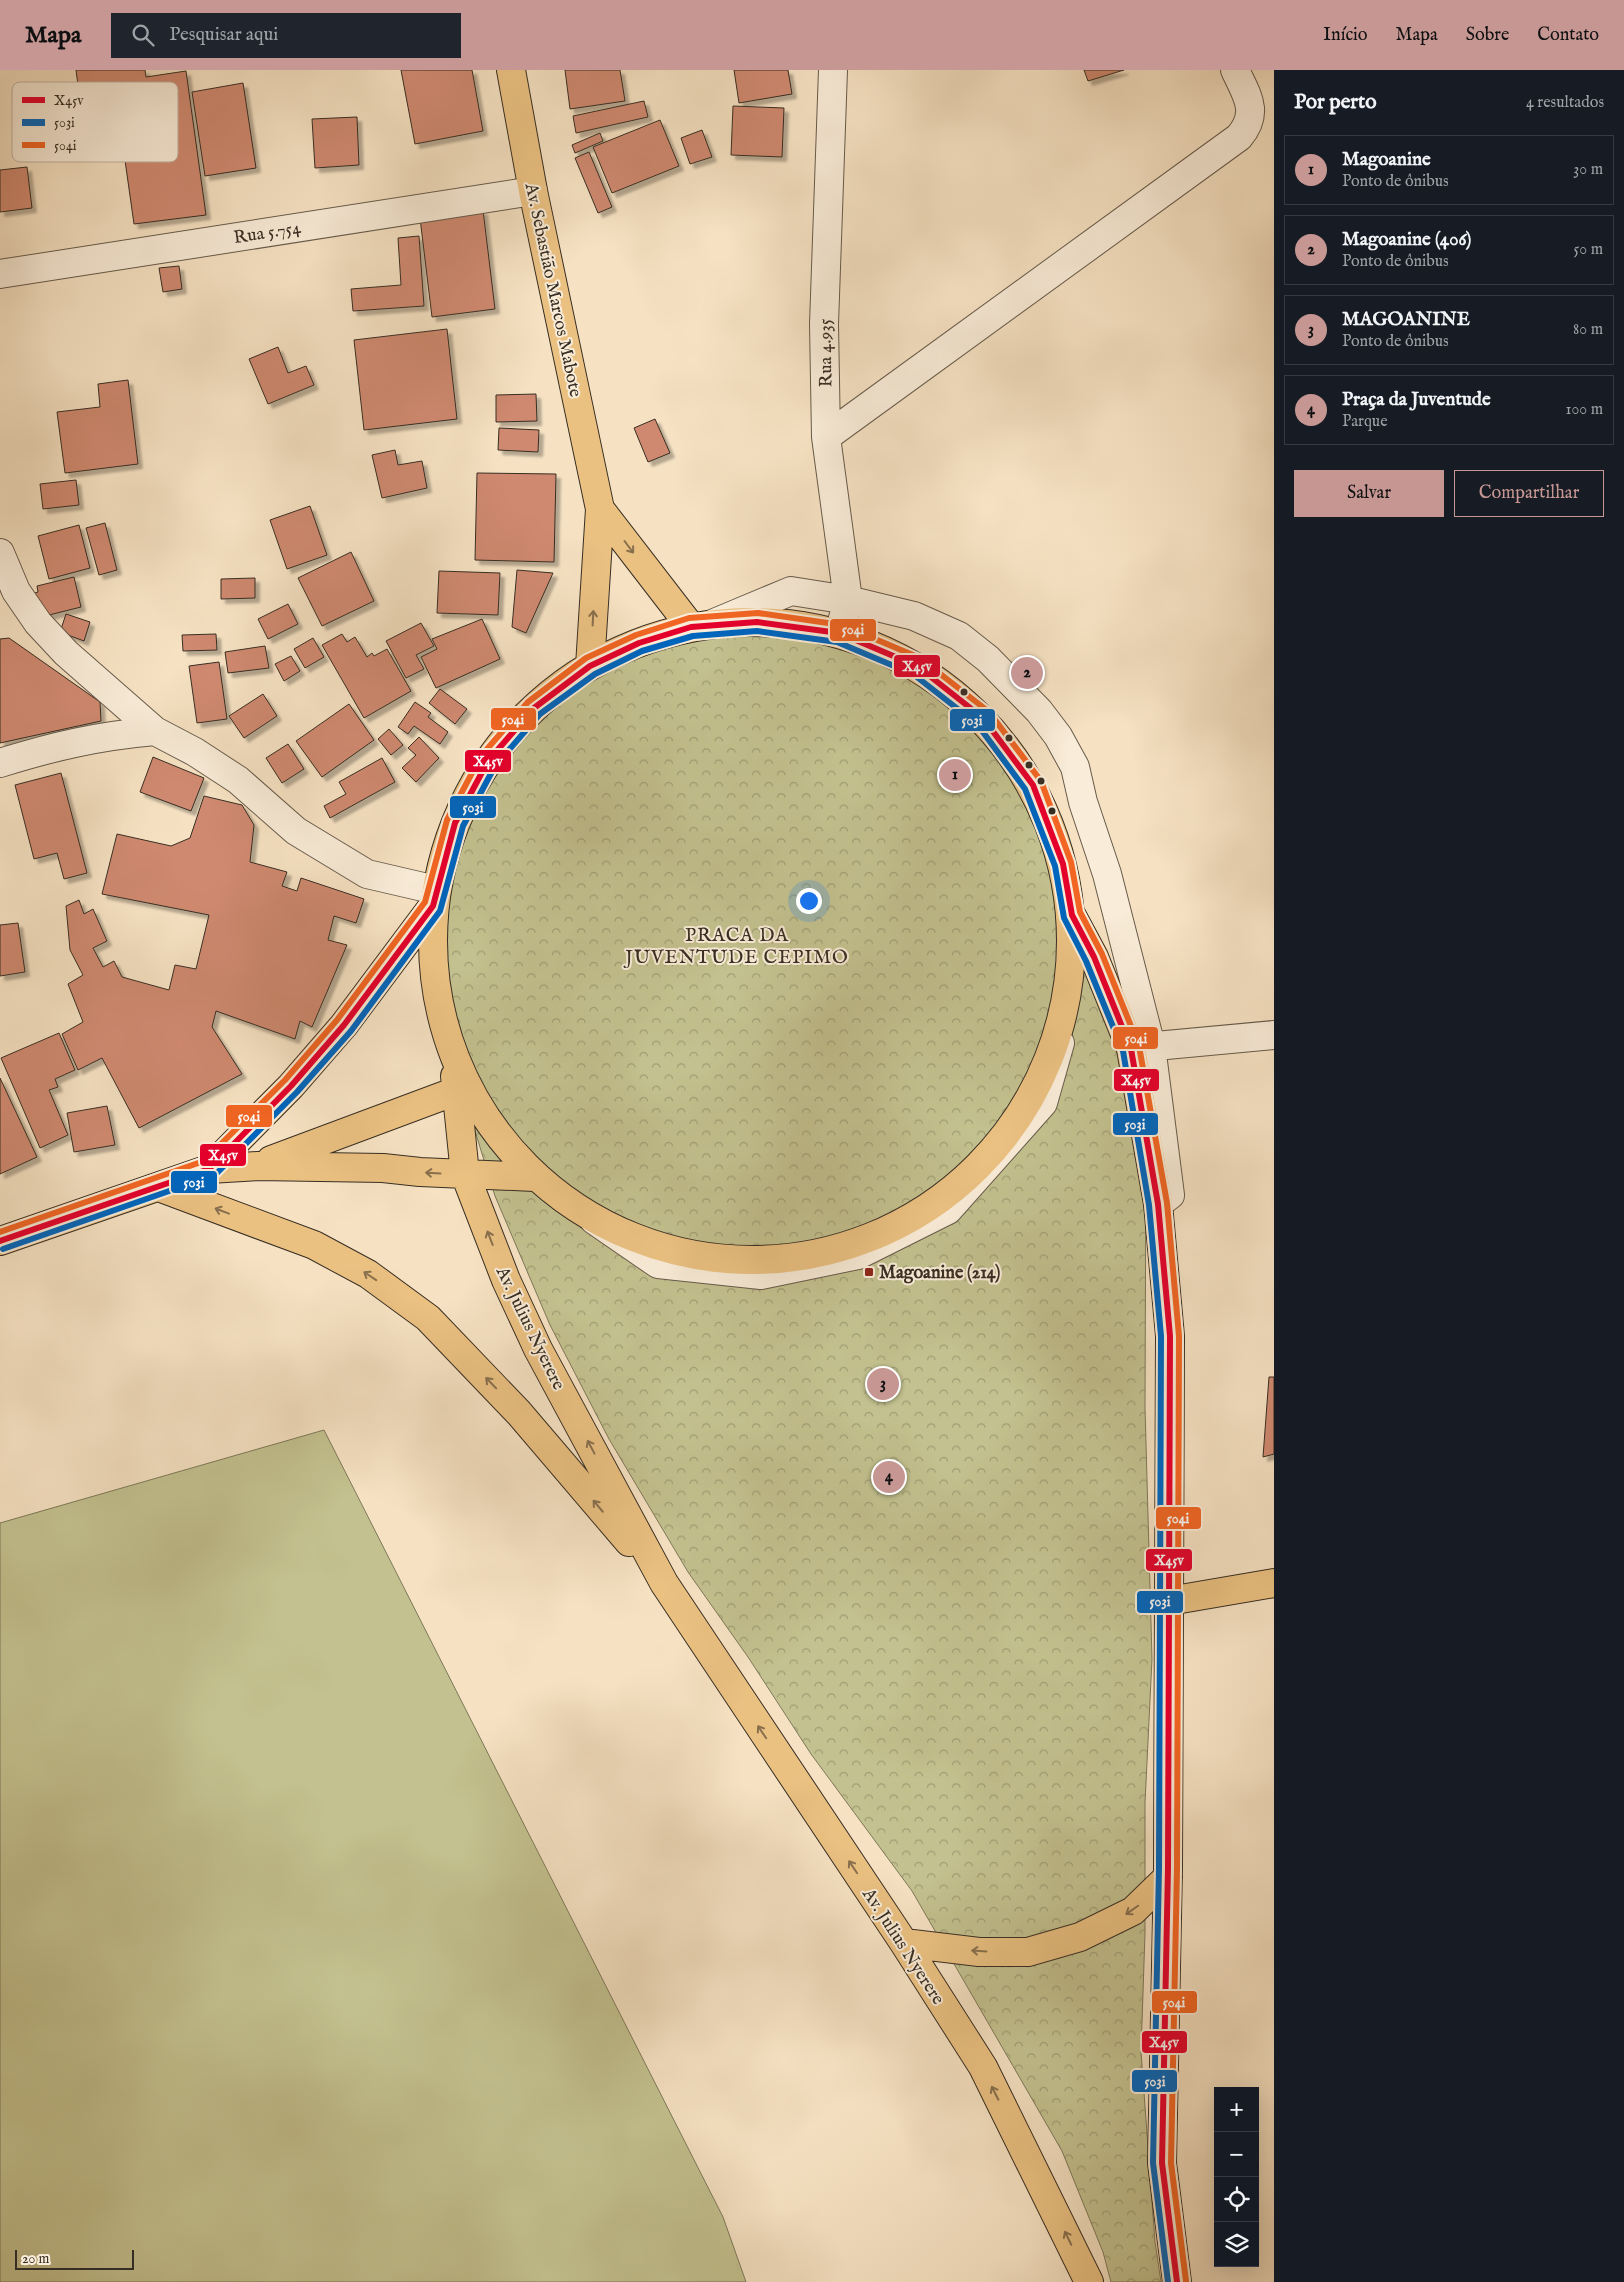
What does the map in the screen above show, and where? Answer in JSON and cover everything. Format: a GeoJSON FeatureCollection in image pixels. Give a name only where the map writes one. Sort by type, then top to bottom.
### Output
{"type":"FeatureCollection","features":[{"type":"Feature","properties":{"kind":"main road","name":"Av. Sebastião Marcos Mabote"},"geometry":{"type":"LineString","coordinates":[[511,70],[534,191],[600,509],[590,666]]}},
{"type":"Feature","properties":{"kind":"main road","name":"Av. Sebastião Marcos Mabote"},"geometry":{"type":"LineString","coordinates":[[600,509],[701,626]]}},
{"type":"Feature","properties":{"kind":"main road"},"geometry":{"type":"LineString","coordinates":[[757,622],[839,633],[917,666],[983,718],[1033,785],[1063,864],[1072,915],[1070,979],[1056,1041],[1021,1113],[969,1175],[904,1222],[828,1251],[748,1261],[669,1250],[594,1220],[534,1177],[501,1140],[473,1100],[452,1056],[437,999],[432,957],[435,898],[455,823],[488,761],[534,708],[590,666],[639,643],[701,626],[757,622]]}},
{"type":"Feature","properties":{"kind":"main road"},"geometry":{"type":"LineString","coordinates":[[209,1169],[291,1086],[344,1025],[435,898]]}},
{"type":"Feature","properties":{"kind":"main road"},"geometry":{"type":"LineString","coordinates":[[1072,915],[1141,1048],[1170,1336],[1168,1877],[1162,2163],[1177,2282]]}},
{"type":"Feature","properties":{"kind":"main road","name":"Av. Julius Nyerere"},"geometry":{"type":"LineString","coordinates":[[452,1056],[465,1174],[506,1280],[538,1349],[664,1583],[904,1943],[982,2067],[1089,2282]]}},
{"type":"Feature","properties":{"kind":"main road"},"geometry":{"type":"LineString","coordinates":[[0,1260],[456,1092]]}},
{"type":"Feature","properties":{"kind":"main road"},"geometry":{"type":"LineString","coordinates":[[0,1241],[161,1188],[209,1169],[258,1166],[383,1168],[534,1177]]}},
{"type":"Feature","properties":{"kind":"main road"},"geometry":{"type":"LineString","coordinates":[[161,1188],[314,1245],[368,1274],[428,1318],[519,1412],[664,1583]]}},
{"type":"Feature","properties":{"kind":"main road"},"geometry":{"type":"LineString","coordinates":[[1169,1601],[1274,1582]]}},
{"type":"Feature","properties":{"kind":"main road"},"geometry":{"type":"LineString","coordinates":[[904,1943],[979,1952],[1028,1952],[1080,1937],[1133,1911],[1168,1877]]}},
{"type":"Feature","properties":{"kind":"street","name":"Rua 4.935"},"geometry":{"type":"LineString","coordinates":[[834,70],[824,324],[826,437],[848,600],[839,633]]}},
{"type":"Feature","properties":{"kind":"street"},"geometry":{"type":"LineString","coordinates":[[826,437],[1239,137],[1248,126],[1252,108],[1235,70]]}},
{"type":"Feature","properties":{"kind":"street","name":"Rua 5.754"},"geometry":{"type":"LineString","coordinates":[[0,274],[534,191]]}},
{"type":"Feature","properties":{"kind":"street"},"geometry":{"type":"LineString","coordinates":[[0,553],[16,591],[38,623],[66,653],[155,732],[195,752],[238,780],[296,831],[367,874],[435,898]]}},
{"type":"Feature","properties":{"kind":"street"},"geometry":{"type":"LineString","coordinates":[[701,626],[791,591],[848,600],[914,616],[959,636],[988,659],[1039,711],[1058,736],[1075,766],[1083,802],[1106,874],[1141,1048],[1274,1035]]}},
{"type":"Feature","properties":{"kind":"street"},"geometry":{"type":"LineString","coordinates":[[0,763],[62,744],[111,735],[155,732]]}},
{"type":"Feature","properties":{"kind":"green space"},"geometry":{"type":"Polygon","coordinates":[[[757,622],[839,633],[917,666],[983,718],[1033,785],[1116,1010],[1146,1126],[1145,1408],[1152,1659],[1145,1803],[1145,1933],[1141,2052],[1155,2242],[1161,2282],[1111,2282],[1103,2252],[1062,2151],[912,1891],[811,1754],[748,1657],[688,1572],[609,1439],[550,1325],[495,1196],[452,1056],[432,957],[436,890],[455,823],[488,761],[534,708],[590,666],[639,643],[691,627],[757,622]]]}},
{"type":"Feature","properties":{"kind":"green space"},"geometry":{"type":"Polygon","coordinates":[[[324,1430],[723,2217],[746,2282],[0,2282],[0,1523],[324,1430]]]}},
{"type":"Feature","properties":{"kind":"building"},"geometry":{"type":"Polygon","coordinates":[[[76,70],[145,70],[146,77],[186,71],[206,215],[134,224],[125,162],[178,162],[178,82],[78,82],[76,70]]]}},
{"type":"Feature","properties":{"kind":"building"},"geometry":{"type":"Polygon","coordinates":[[[401,70],[472,70],[483,131],[415,144],[401,70]]]}},
{"type":"Feature","properties":{"kind":"building"},"geometry":{"type":"Polygon","coordinates":[[[565,70],[620,70],[625,101],[570,109],[565,70]]]}},
{"type":"Feature","properties":{"kind":"building"},"geometry":{"type":"Polygon","coordinates":[[[734,70],[788,70],[792,94],[739,103],[734,70]]]}},
{"type":"Feature","properties":{"kind":"building"},"geometry":{"type":"Polygon","coordinates":[[[1084,70],[1124,70],[1088,81],[1084,70]]]}},
{"type":"Feature","properties":{"kind":"building"},"geometry":{"type":"Polygon","coordinates":[[[243,83],[256,168],[205,176],[192,92],[243,83]]]}},
{"type":"Feature","properties":{"kind":"building"},"geometry":{"type":"Polygon","coordinates":[[[644,101],[648,117],[576,133],[573,116],[644,101]]]}},
{"type":"Feature","properties":{"kind":"building"},"geometry":{"type":"Polygon","coordinates":[[[733,106],[784,108],[782,157],[731,155],[733,106]]]}},
{"type":"Feature","properties":{"kind":"building"},"geometry":{"type":"Polygon","coordinates":[[[357,117],[359,165],[315,168],[312,119],[357,117]]]}},
{"type":"Feature","properties":{"kind":"building"},"geometry":{"type":"Polygon","coordinates":[[[660,120],[679,166],[612,193],[593,147],[660,120]]]}},
{"type":"Feature","properties":{"kind":"building"},"geometry":{"type":"Polygon","coordinates":[[[702,130],[712,157],[690,164],[681,138],[702,130]]]}},
{"type":"Feature","properties":{"kind":"building"},"geometry":{"type":"Polygon","coordinates":[[[600,133],[603,141],[575,153],[572,145],[600,133]]]}},
{"type":"Feature","properties":{"kind":"building"},"geometry":{"type":"Polygon","coordinates":[[[589,152],[612,207],[598,213],[575,158],[589,152]]]}},
{"type":"Feature","properties":{"kind":"building"},"geometry":{"type":"Polygon","coordinates":[[[27,167],[32,208],[0,212],[0,170],[27,167]]]}},
{"type":"Feature","properties":{"kind":"building"},"geometry":{"type":"Polygon","coordinates":[[[483,210],[495,309],[432,317],[420,218],[483,210]]]}},
{"type":"Feature","properties":{"kind":"building"},"geometry":{"type":"Polygon","coordinates":[[[419,236],[424,306],[353,311],[351,289],[401,285],[398,238],[419,236]]]}},
{"type":"Feature","properties":{"kind":"building"},"geometry":{"type":"Polygon","coordinates":[[[179,266],[182,289],[163,292],[159,268],[179,266]]]}},
{"type":"Feature","properties":{"kind":"building"},"geometry":{"type":"Polygon","coordinates":[[[447,329],[457,419],[364,430],[354,340],[447,329]]]}},
{"type":"Feature","properties":{"kind":"building"},"geometry":{"type":"Polygon","coordinates":[[[278,347],[288,373],[306,366],[314,385],[268,404],[249,359],[278,347]]]}},
{"type":"Feature","properties":{"kind":"building"},"geometry":{"type":"Polygon","coordinates":[[[128,380],[138,464],[65,473],[57,412],[100,407],[98,384],[128,380]]]}},
{"type":"Feature","properties":{"kind":"building"},"geometry":{"type":"Polygon","coordinates":[[[536,394],[537,421],[496,422],[496,395],[536,394]]]}},
{"type":"Feature","properties":{"kind":"building"},"geometry":{"type":"Polygon","coordinates":[[[655,419],[670,453],[648,462],[634,428],[655,419]]]}},
{"type":"Feature","properties":{"kind":"building"},"geometry":{"type":"Polygon","coordinates":[[[499,428],[539,430],[538,452],[498,450],[499,428]]]}},
{"type":"Feature","properties":{"kind":"building"},"geometry":{"type":"Polygon","coordinates":[[[395,450],[398,465],[422,461],[427,488],[382,498],[372,455],[395,450]]]}},
{"type":"Feature","properties":{"kind":"building"},"geometry":{"type":"Polygon","coordinates":[[[477,473],[556,474],[554,562],[475,560],[477,473]]]}},
{"type":"Feature","properties":{"kind":"building"},"geometry":{"type":"Polygon","coordinates":[[[76,480],[79,505],[43,509],[40,484],[76,480]]]}},
{"type":"Feature","properties":{"kind":"building"},"geometry":{"type":"Polygon","coordinates":[[[310,506],[327,555],[287,569],[270,520],[310,506]]]}},
{"type":"Feature","properties":{"kind":"building"},"geometry":{"type":"Polygon","coordinates":[[[105,523],[117,570],[99,575],[86,528],[105,523]]]}},
{"type":"Feature","properties":{"kind":"building"},"geometry":{"type":"Polygon","coordinates":[[[79,525],[90,568],[49,579],[38,536],[79,525]]]}},
{"type":"Feature","properties":{"kind":"building"},"geometry":{"type":"Polygon","coordinates":[[[351,552],[374,601],[322,626],[298,578],[351,552]]]}},
{"type":"Feature","properties":{"kind":"building"},"geometry":{"type":"Polygon","coordinates":[[[517,570],[553,573],[526,633],[512,627],[517,570]]]}},
{"type":"Feature","properties":{"kind":"building"},"geometry":{"type":"Polygon","coordinates":[[[439,571],[500,573],[498,615],[437,613],[439,571]]]}},
{"type":"Feature","properties":{"kind":"building"},"geometry":{"type":"Polygon","coordinates":[[[74,577],[81,607],[37,618],[32,594],[38,592],[37,586],[74,577]]]}},
{"type":"Feature","properties":{"kind":"building"},"geometry":{"type":"Polygon","coordinates":[[[255,578],[255,598],[221,599],[221,579],[255,578]]]}},
{"type":"Feature","properties":{"kind":"building"},"geometry":{"type":"Polygon","coordinates":[[[288,604],[298,624],[268,639],[258,619],[288,604]]]}},
{"type":"Feature","properties":{"kind":"building"},"geometry":{"type":"Polygon","coordinates":[[[66,614],[90,622],[84,641],[60,632],[66,614]]]}},
{"type":"Feature","properties":{"kind":"building"},"geometry":{"type":"Polygon","coordinates":[[[482,619],[500,659],[436,688],[421,657],[437,649],[432,639],[482,619]]]}},
{"type":"Feature","properties":{"kind":"building"},"geometry":{"type":"Polygon","coordinates":[[[421,623],[434,646],[416,655],[424,669],[406,678],[386,641],[421,623]]]}},
{"type":"Feature","properties":{"kind":"building"},"geometry":{"type":"Polygon","coordinates":[[[216,634],[217,650],[183,651],[182,635],[216,634]]]}},
{"type":"Feature","properties":{"kind":"building"},"geometry":{"type":"Polygon","coordinates":[[[342,634],[347,642],[355,637],[367,657],[372,653],[374,656],[387,649],[411,691],[364,718],[322,645],[342,634]]]}},
{"type":"Feature","properties":{"kind":"building"},"geometry":{"type":"Polygon","coordinates":[[[9,638],[100,702],[101,721],[0,743],[0,639],[9,638]]]}},
{"type":"Feature","properties":{"kind":"building"},"geometry":{"type":"Polygon","coordinates":[[[313,638],[324,657],[305,668],[294,649],[313,638]]]}},
{"type":"Feature","properties":{"kind":"building"},"geometry":{"type":"Polygon","coordinates":[[[265,646],[269,668],[228,673],[225,652],[265,646]]]}},
{"type":"Feature","properties":{"kind":"building"},"geometry":{"type":"Polygon","coordinates":[[[291,656],[300,671],[284,681],[275,664],[291,656]]]}},
{"type":"Feature","properties":{"kind":"building"},"geometry":{"type":"Polygon","coordinates":[[[219,662],[227,719],[197,723],[189,666],[219,662]]]}},
{"type":"Feature","properties":{"kind":"building"},"geometry":{"type":"Polygon","coordinates":[[[440,689],[467,709],[455,724],[429,703],[440,689]]]}},
{"type":"Feature","properties":{"kind":"building"},"geometry":{"type":"Polygon","coordinates":[[[263,694],[277,716],[244,738],[229,716],[263,694]]]}},
{"type":"Feature","properties":{"kind":"building"},"geometry":{"type":"Polygon","coordinates":[[[415,702],[431,713],[428,717],[448,732],[440,744],[414,726],[408,734],[398,727],[415,702]]]}},
{"type":"Feature","properties":{"kind":"building"},"geometry":{"type":"Polygon","coordinates":[[[349,704],[374,740],[322,777],[296,741],[349,704]]]}},
{"type":"Feature","properties":{"kind":"building"},"geometry":{"type":"Polygon","coordinates":[[[389,729],[403,745],[391,755],[378,739],[389,729]]]}},
{"type":"Feature","properties":{"kind":"building"},"geometry":{"type":"Polygon","coordinates":[[[419,737],[439,758],[416,782],[402,768],[416,755],[408,748],[419,737]]]}},
{"type":"Feature","properties":{"kind":"building"},"geometry":{"type":"Polygon","coordinates":[[[288,744],[304,769],[282,783],[266,758],[288,744]]]}},
{"type":"Feature","properties":{"kind":"building"},"geometry":{"type":"Polygon","coordinates":[[[153,757],[204,778],[191,811],[140,792],[153,757]]]}},
{"type":"Feature","properties":{"kind":"building"},"geometry":{"type":"Polygon","coordinates":[[[382,758],[395,782],[330,818],[324,806],[346,794],[339,782],[382,758]]]}},
{"type":"Feature","properties":{"kind":"building"},"geometry":{"type":"Polygon","coordinates":[[[61,773],[87,873],[64,879],[57,853],[34,859],[15,785],[61,773]]]}},
{"type":"Feature","properties":{"kind":"building"},"geometry":{"type":"Polygon","coordinates":[[[204,796],[242,805],[254,825],[250,862],[287,872],[282,886],[297,891],[301,878],[364,899],[356,923],[334,916],[328,940],[347,945],[312,1027],[300,1021],[295,1039],[216,1011],[212,1027],[242,1074],[139,1128],[102,1058],[78,1070],[62,1034],[83,1022],[68,984],[83,975],[70,950],[66,906],[79,900],[84,914],[93,909],[107,941],[93,948],[103,967],[114,961],[122,977],[169,990],[175,965],[196,969],[209,915],[102,894],[117,834],[171,846],[190,838],[204,796]]]}},
{"type":"Feature","properties":{"kind":"building"},"geometry":{"type":"Polygon","coordinates":[[[18,923],[25,972],[0,976],[0,925],[18,923]]]}},
{"type":"Feature","properties":{"kind":"building"},"geometry":{"type":"Polygon","coordinates":[[[59,1033],[75,1070],[55,1079],[58,1087],[49,1090],[68,1135],[40,1148],[1,1058],[59,1033]]]}},
{"type":"Feature","properties":{"kind":"building"},"geometry":{"type":"Polygon","coordinates":[[[0,1078],[37,1157],[0,1174],[0,1078]]]}},
{"type":"Feature","properties":{"kind":"building"},"geometry":{"type":"Polygon","coordinates":[[[107,1106],[115,1145],[74,1152],[67,1113],[107,1106]]]}},
{"type":"Feature","properties":{"kind":"building"},"geometry":{"type":"Polygon","coordinates":[[[1269,1377],[1274,1377],[1274,1454],[1263,1457],[1269,1377]]]}},
{"type":"Feature","properties":{"kind":"transit line","name":"504i"},"geometry":{"type":"LineString","coordinates":[[0,1232],[204,1161],[285,1080],[337,1020],[425,902],[447,820],[481,756],[528,702],[586,658],[636,635],[689,618],[758,613],[842,625],[920,658],[989,712],[1041,781],[1071,862],[1080,912],[1102,954],[1139,1046],[1167,1203],[1179,1336],[1177,1868],[1171,2163],[1186,2281]]}},
{"type":"Feature","properties":{"kind":"transit line","name":"X45v"},"geometry":{"type":"LineString","coordinates":[[0,1241],[209,1169],[291,1086],[344,1025],[433,906],[455,823],[488,761],[534,708],[590,666],[639,643],[691,627],[757,622],[839,633],[917,666],[983,718],[1033,785],[1063,864],[1072,915],[1094,957],[1131,1049],[1158,1204],[1170,1336],[1168,1868],[1162,2163],[1177,2282]]}},
{"type":"Feature","properties":{"kind":"transit line","name":"503i"},"geometry":{"type":"LineString","coordinates":[[3,1249],[215,1175],[297,1092],[351,1031],[440,911],[463,826],[495,766],[540,714],[595,674],[642,651],[693,636],[757,631],[837,642],[913,674],[977,724],[1025,789],[1055,866],[1064,918],[1086,961],[1123,1051],[1149,1205],[1161,1336],[1159,1868],[1153,2163],[1168,2282]]}},
{"type":"Feature","properties":{"kind":"place","name":"Magoanine (406)"},"geometry":{"type":"Point","coordinates":[1027,673]}},
{"type":"Feature","properties":{"kind":"place","name":"Magoanine"},"geometry":{"type":"Point","coordinates":[955,775]}},
{"type":"Feature","properties":{"kind":"place","name":"Magoanine (214)"},"geometry":{"type":"Point","coordinates":[869,1272]}},
{"type":"Feature","properties":{"kind":"place","name":"MAGOANINE"},"geometry":{"type":"Point","coordinates":[883,1384]}},
{"type":"Feature","properties":{"kind":"place","name":"Praça da Juventude"},"geometry":{"type":"Point","coordinates":[889,1477]}},
{"type":"Feature","properties":{"kind":"district","name":"PRACA DA JUVENTUDE CEPIMO"},"geometry":{"type":"Point","coordinates":[737,945]}}]}
